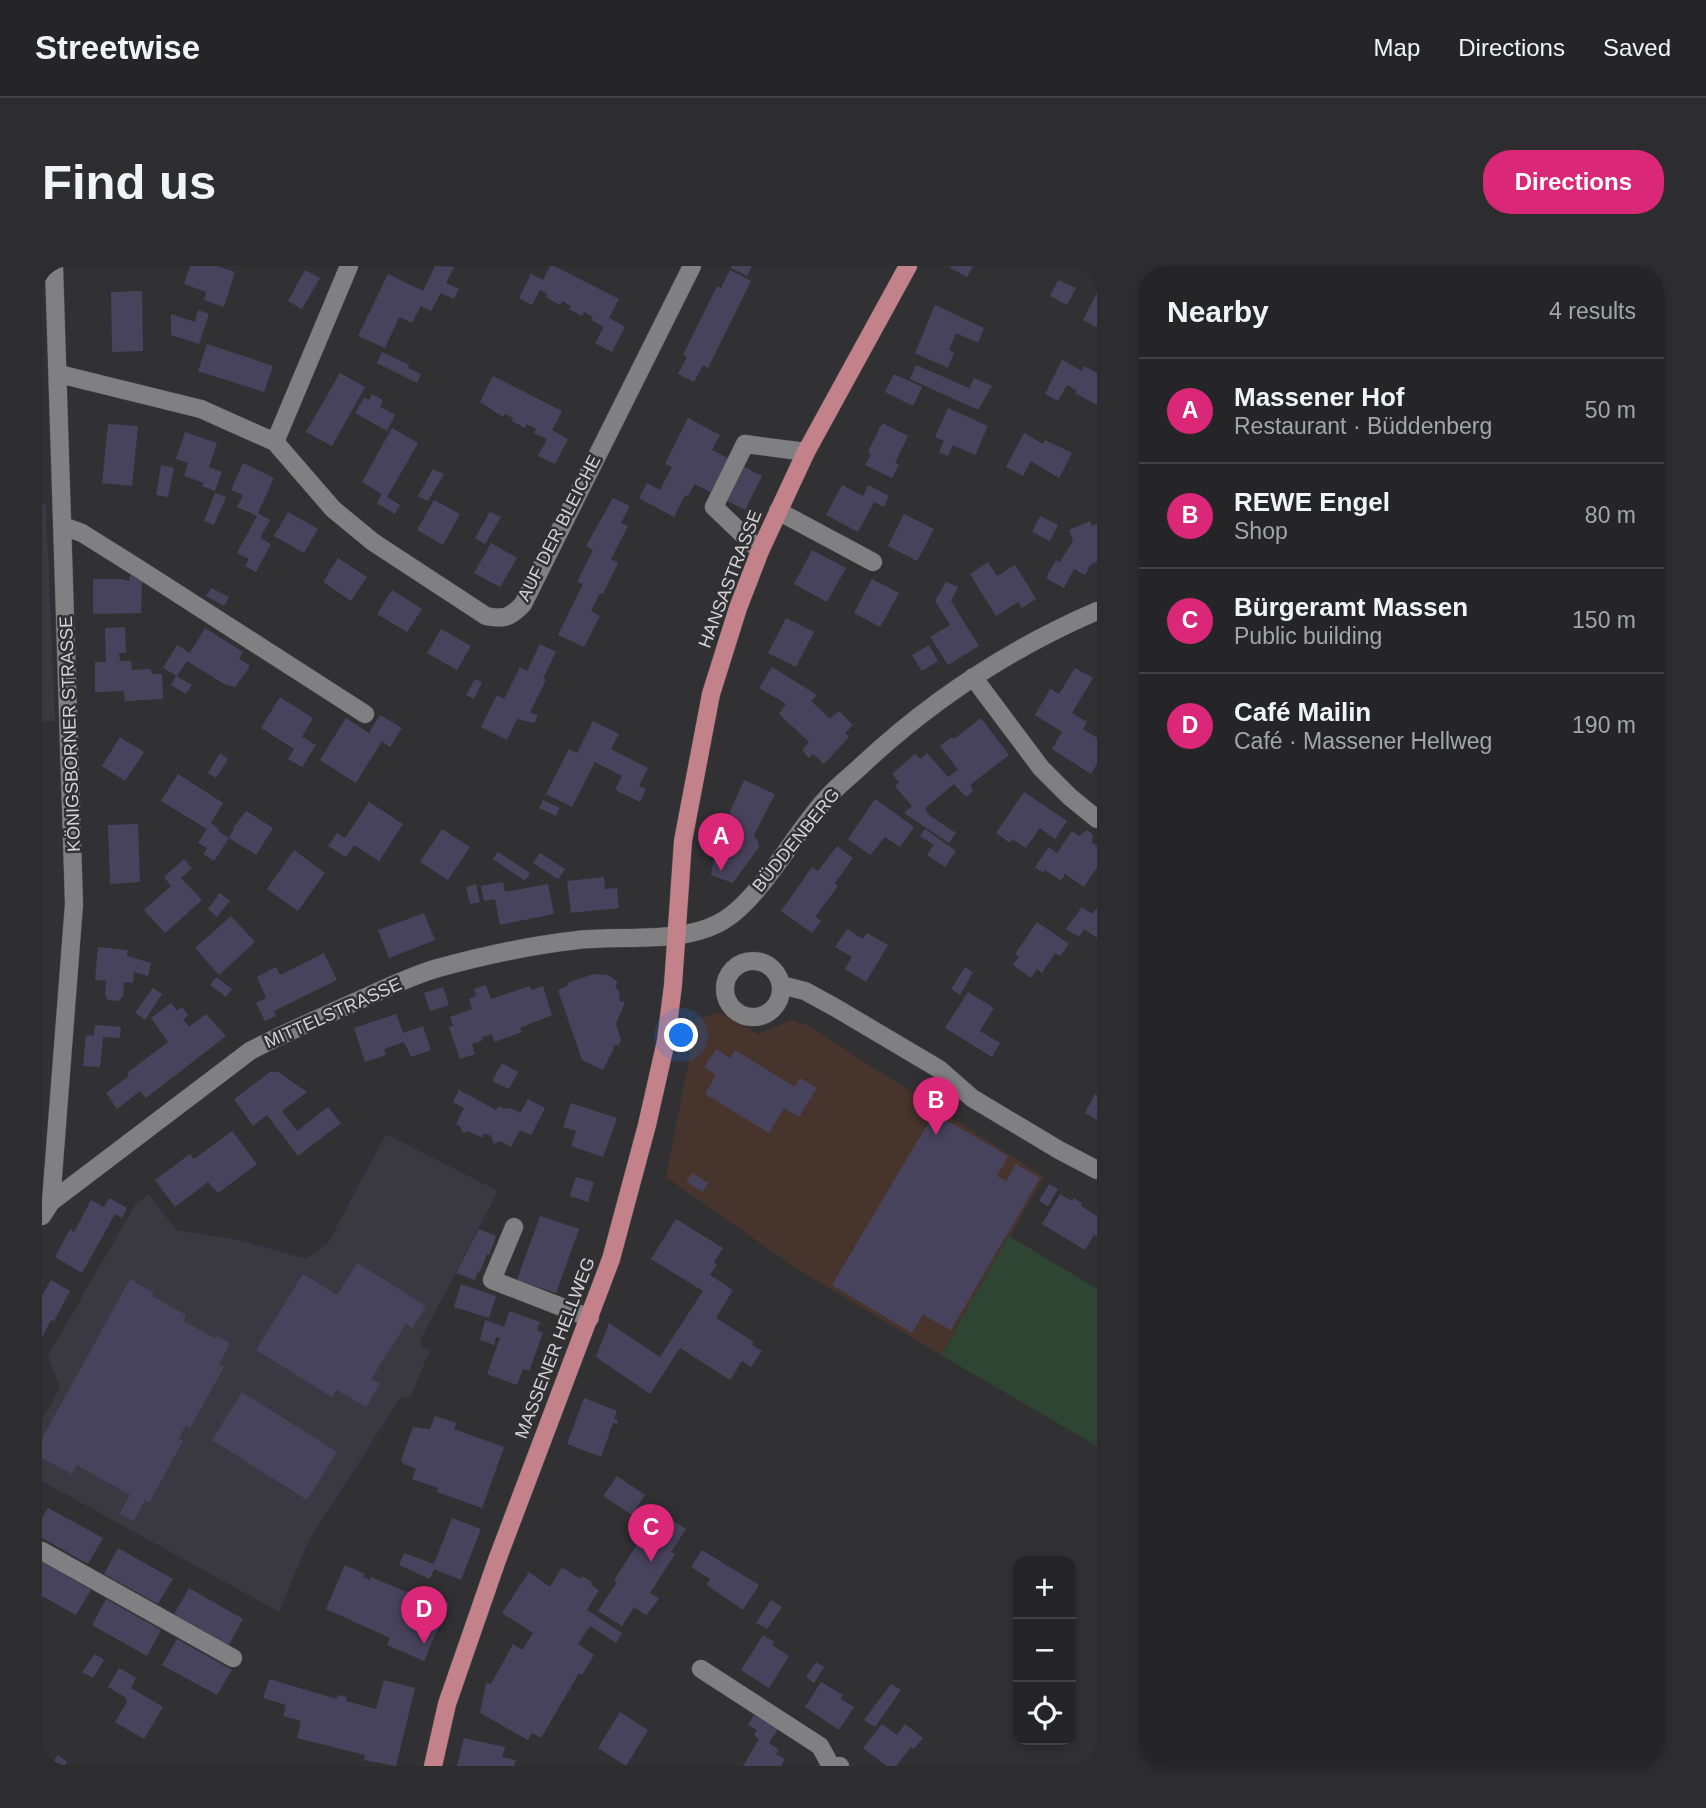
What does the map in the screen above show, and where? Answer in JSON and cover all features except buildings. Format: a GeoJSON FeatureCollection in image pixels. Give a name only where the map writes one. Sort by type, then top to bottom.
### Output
{"type":"FeatureCollection","features":[{"type":"Feature","properties":{"kind":"main road","name":"HANSASTRASSE"},"geometry":{"type":"LineString","coordinates":[[677,935],[683,841],[711,694],[738,607],[760,551],[806,452],[908,266]]}},
{"type":"Feature","properties":{"kind":"main road","name":"MASSENER HELLWEG"},"geometry":{"type":"LineString","coordinates":[[433,1766],[447,1704],[497,1560],[611,1259],[647,1125],[666,1041],[677,935]]}},
{"type":"Feature","properties":{"kind":"street","name":"KÖNIGSBORNER STRASSE"},"geometry":{"type":"LineString","coordinates":[[45,1206],[74,904],[54,266]]}},
{"type":"Feature","properties":{"kind":"street"},"geometry":{"type":"LineString","coordinates":[[275,442],[349,266]]}},
{"type":"Feature","properties":{"kind":"street","name":"AUF DER BLEICHE"},"geometry":{"type":"LineString","coordinates":[[59,374],[201,409],[275,442],[333,509],[373,542],[486,616],[501,620],[511,616],[523,604],[692,266]]}},
{"type":"Feature","properties":{"kind":"street"},"geometry":{"type":"LineString","coordinates":[[760,551],[713,507],[745,444],[806,452]]}},
{"type":"Feature","properties":{"kind":"street"},"geometry":{"type":"LineString","coordinates":[[778,511],[873,562]]}},
{"type":"Feature","properties":{"kind":"street"},"geometry":{"type":"LineString","coordinates":[[63,526],[82,533],[365,714]]}},
{"type":"Feature","properties":{"kind":"street","name":"BÜDDENBERG"},"geometry":{"type":"LineString","coordinates":[[677,935],[715,926],[730,918],[749,899],[825,799],[884,744],[928,709],[1016,651],[1097,611]]}},
{"type":"Feature","properties":{"kind":"street"},"geometry":{"type":"LineString","coordinates":[[973,677],[1041,768],[1097,819]]}},
{"type":"Feature","properties":{"kind":"street","name":"MITTELSTRASSE"},"geometry":{"type":"LineString","coordinates":[[45,1206],[250,1051],[388,988],[436,968],[566,942],[677,935]]}},
{"type":"Feature","properties":{"kind":"street"},"geometry":{"type":"LineString","coordinates":[[781,985],[805,991],[939,1069],[972,1098],[1097,1170]]}},
{"type":"Feature","properties":{"kind":"street"},"geometry":{"type":"LineString","coordinates":[[514,1227],[492,1280],[590,1318]]}},
{"type":"Feature","properties":{"kind":"street"},"geometry":{"type":"LineString","coordinates":[[42,1551],[233,1658]]}},
{"type":"Feature","properties":{"kind":"street"},"geometry":{"type":"LineString","coordinates":[[701,1670],[820,1746],[831,1766],[840,1766]]}},
{"type":"Feature","properties":{"kind":"shaded area"},"geometry":{"type":"Polygon","coordinates":[[[42,503],[46,506],[55,721],[42,722],[42,503]]]}},
{"type":"Feature","properties":{"kind":"shaded area"},"geometry":{"type":"Polygon","coordinates":[[[719,1012],[758,1034],[792,1020],[807,1025],[1044,1177],[941,1355],[797,1269],[666,1177],[690,1055],[690,1022],[719,1012]]]}},
{"type":"Feature","properties":{"kind":"shaded area"},"geometry":{"type":"Polygon","coordinates":[[[386,1134],[498,1191],[420,1341],[422,1347],[430,1350],[410,1398],[399,1400],[309,1540],[279,1612],[42,1481],[42,1420],[60,1388],[48,1356],[135,1205],[149,1194],[176,1230],[238,1240],[306,1259],[328,1243],[386,1134]]]}},
{"type":"Feature","properties":{"kind":"green space"},"geometry":{"type":"Polygon","coordinates":[[[1009,1236],[1097,1289],[1097,1446],[941,1355],[1009,1236]]]}},
{"type":"Feature","properties":{"kind":"place","name":"Massener Hof"},"geometry":{"type":"Point","coordinates":[721,871]}},
{"type":"Feature","properties":{"kind":"place","name":"REWE Engel"},"geometry":{"type":"Point","coordinates":[936,1135]}},
{"type":"Feature","properties":{"kind":"place","name":"Bürgeramt Massen"},"geometry":{"type":"Point","coordinates":[651,1562]}},
{"type":"Feature","properties":{"kind":"place","name":"Café Mailin"},"geometry":{"type":"Point","coordinates":[424,1644]}}]}
